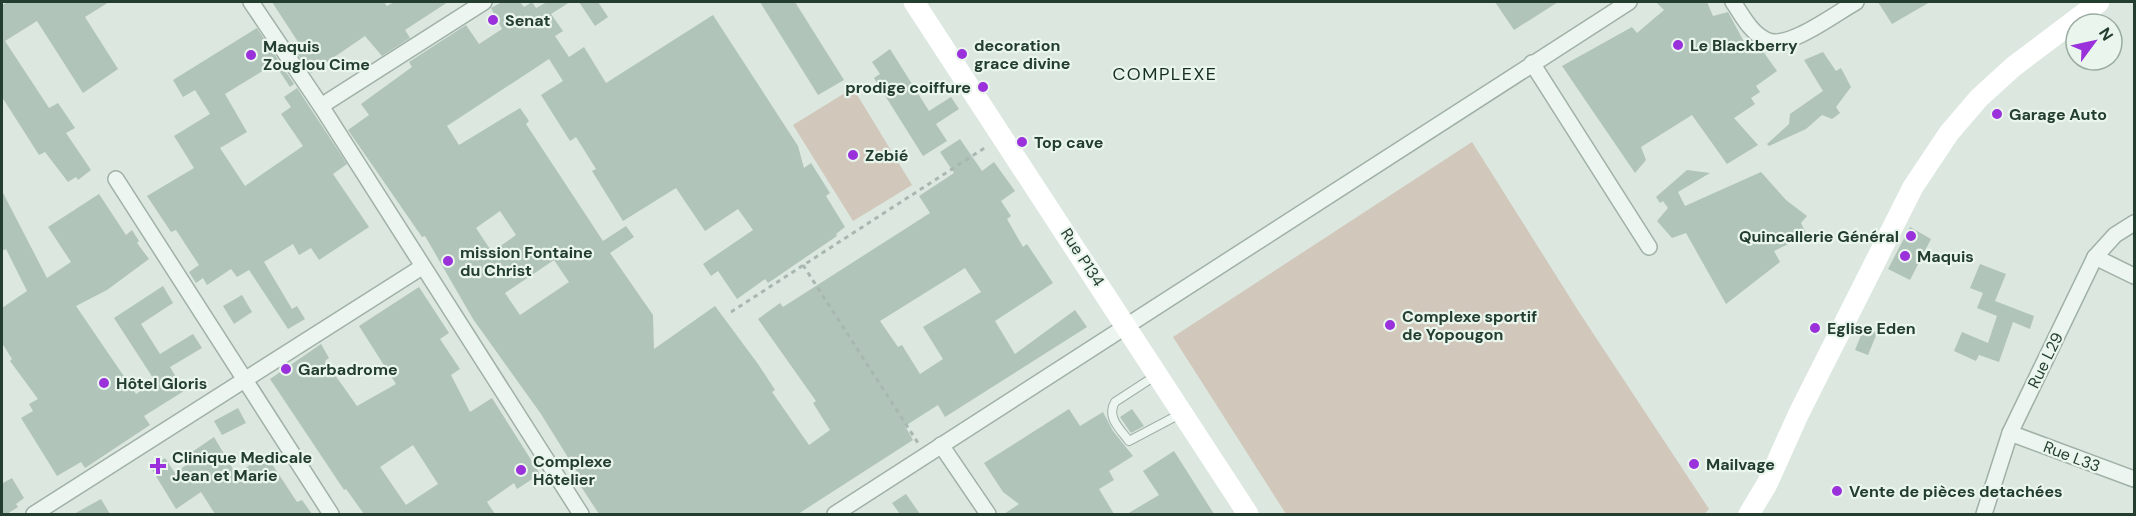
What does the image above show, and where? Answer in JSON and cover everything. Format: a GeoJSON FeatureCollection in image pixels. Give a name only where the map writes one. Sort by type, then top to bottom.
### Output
{"type":"FeatureCollection","features":[{"type":"Feature","properties":{"kind":"main road","name":"Rue P134"},"geometry":{"type":"LineString","coordinates":[[914,2],[1128,326],[1248,514]]}},
{"type":"Feature","properties":{"kind":"main road"},"geometry":{"type":"LineString","coordinates":[[1749,514],[1767,484],[1804,403],[1914,187],[1949,133],[1979,98],[2013,67],[2099,2]]}},
{"type":"Feature","properties":{"kind":"street"},"geometry":{"type":"LineString","coordinates":[[251,2],[321,106],[581,514]]}},
{"type":"Feature","properties":{"kind":"street"},"geometry":{"type":"LineString","coordinates":[[321,106],[484,2]]}},
{"type":"Feature","properties":{"kind":"street"},"geometry":{"type":"LineString","coordinates":[[835,514],[1629,2]]}},
{"type":"Feature","properties":{"kind":"street"},"geometry":{"type":"LineString","coordinates":[[1733,2],[1748,26],[1767,41],[1787,42],[1856,2]]}},
{"type":"Feature","properties":{"kind":"street"},"geometry":{"type":"LineString","coordinates":[[1532,63],[1649,247]]}},
{"type":"Feature","properties":{"kind":"street"},"geometry":{"type":"LineString","coordinates":[[116,179],[331,514]]}},
{"type":"Feature","properties":{"kind":"street","name":"Rue L29"},"geometry":{"type":"LineString","coordinates":[[1984,514],[2010,433],[2095,257],[2115,235],[2134,223]]}},
{"type":"Feature","properties":{"kind":"street"},"geometry":{"type":"LineString","coordinates":[[2095,257],[2134,276]]}},
{"type":"Feature","properties":{"kind":"street"},"geometry":{"type":"LineString","coordinates":[[34,514],[244,378],[422,267]]}},
{"type":"Feature","properties":{"kind":"street","name":"Rue L33"},"geometry":{"type":"LineString","coordinates":[[2010,433],[2134,479]]}},
{"type":"Feature","properties":{"kind":"street"},"geometry":{"type":"LineString","coordinates":[[941,445],[987,514]]}},
{"type":"Feature","properties":{"kind":"lane"},"geometry":{"type":"LineString","coordinates":[[1158,374],[1115,402],[1112,409],[1113,419],[1129,441],[1183,413]]}},
{"type":"Feature","properties":{"kind":"path"},"geometry":{"type":"LineString","coordinates":[[731,312],[1003,136]]}},
{"type":"Feature","properties":{"kind":"path"},"geometry":{"type":"LineString","coordinates":[[803,265],[926,454]]}},
{"type":"Feature","properties":{"kind":"shaded area","name":"Zebié"},"geometry":{"type":"Polygon","coordinates":[[[853,88],[912,185],[853,221],[793,125],[853,88]]]}},
{"type":"Feature","properties":{"kind":"shaded area","name":"Complexe sportif de Yopougon"},"geometry":{"type":"Polygon","coordinates":[[[1472,142],[1579,312],[1709,509],[1704,514],[1286,514],[1173,337],[1472,142]]]}},
{"type":"Feature","properties":{"kind":"building"},"geometry":{"type":"Polygon","coordinates":[[[8,2],[109,2],[85,17],[118,69],[83,93],[37,21],[5,41],[49,108],[58,103],[75,128],[66,133],[91,170],[78,180],[76,177],[68,182],[45,152],[39,155],[2,97],[2,5],[8,2]]]}},
{"type":"Feature","properties":{"kind":"building"},"geometry":{"type":"Polygon","coordinates":[[[272,2],[384,2],[387,6],[394,2],[448,2],[405,30],[410,38],[382,56],[365,36],[311,73],[296,52],[302,48],[272,2]]]}},
{"type":"Feature","properties":{"kind":"building"},"geometry":{"type":"Polygon","coordinates":[[[502,2],[520,2],[524,7],[532,2],[536,8],[547,2],[570,2],[551,14],[563,31],[555,36],[569,57],[584,47],[606,83],[713,15],[798,146],[804,168],[811,163],[830,193],[826,196],[845,227],[836,234],[837,236],[768,283],[765,279],[737,299],[718,271],[711,276],[703,264],[753,230],[738,209],[705,231],[676,188],[623,221],[592,171],[596,169],[576,137],[570,141],[541,95],[563,81],[549,59],[447,126],[459,145],[520,108],[529,121],[526,124],[603,241],[626,226],[634,237],[610,253],[653,315],[654,349],[715,306],[758,364],[775,390],[772,392],[809,445],[830,430],[813,403],[816,401],[758,319],[780,303],[783,307],[930,213],[919,196],[954,173],[940,152],[960,139],[982,171],[994,162],[1015,191],[1001,201],[1011,216],[1007,219],[1023,247],[1027,244],[1053,283],[995,321],[1015,354],[1075,310],[1087,327],[945,417],[938,405],[905,426],[913,440],[798,514],[599,514],[578,482],[582,480],[541,414],[473,319],[425,236],[422,237],[348,130],[369,115],[361,104],[412,67],[409,62],[466,25],[479,44],[502,29],[491,8],[502,2]],[[500,211],[476,228],[492,252],[516,235],[500,211]],[[554,260],[505,293],[520,315],[569,282],[554,260]],[[965,268],[880,321],[898,347],[902,345],[920,374],[943,359],[923,327],[981,292],[965,268]]]}},
{"type":"Feature","properties":{"kind":"building"},"geometry":{"type":"Polygon","coordinates":[[[579,2],[598,2],[608,17],[595,26],[579,2]]]}},
{"type":"Feature","properties":{"kind":"building"},"geometry":{"type":"Polygon","coordinates":[[[760,2],[795,2],[844,80],[818,95],[760,2]]]}},
{"type":"Feature","properties":{"kind":"building"},"geometry":{"type":"Polygon","coordinates":[[[1495,2],[1558,2],[1514,30],[1495,2]]]}},
{"type":"Feature","properties":{"kind":"building"},"geometry":{"type":"Polygon","coordinates":[[[1656,2],[1707,2],[1713,16],[1728,12],[1750,53],[1762,50],[1777,71],[1756,86],[1760,92],[1751,98],[1755,104],[1734,118],[1758,145],[1727,164],[1692,115],[1641,147],[1646,160],[1635,173],[1562,66],[1632,27],[1637,33],[1664,10],[1656,2]]]}},
{"type":"Feature","properties":{"kind":"building"},"geometry":{"type":"Polygon","coordinates":[[[1878,2],[1930,2],[1892,24],[1878,2]]]}},
{"type":"Feature","properties":{"kind":"building"},"geometry":{"type":"Polygon","coordinates":[[[257,28],[279,61],[225,94],[247,132],[220,148],[245,186],[303,146],[281,114],[291,107],[284,97],[297,88],[347,164],[333,174],[369,227],[319,260],[311,248],[299,255],[293,244],[264,262],[292,309],[297,306],[305,319],[288,329],[249,270],[237,277],[231,269],[207,285],[203,278],[196,283],[189,272],[199,265],[176,230],[171,232],[147,196],[194,168],[174,136],[210,114],[195,90],[183,97],[173,80],[257,28]]]}},
{"type":"Feature","properties":{"kind":"building"},"geometry":{"type":"Polygon","coordinates":[[[890,49],[929,111],[951,97],[959,109],[936,124],[947,141],[923,156],[874,78],[880,74],[872,62],[890,49]]]}},
{"type":"Feature","properties":{"kind":"building"},"geometry":{"type":"Polygon","coordinates":[[[1823,52],[1836,71],[1841,68],[1851,87],[1836,107],[1840,113],[1832,119],[1822,115],[1806,129],[1769,146],[1767,144],[1789,124],[1790,114],[1823,91],[1804,60],[1823,52]]]}},
{"type":"Feature","properties":{"kind":"building"},"geometry":{"type":"Polygon","coordinates":[[[280,63],[294,84],[290,87],[276,66],[280,63]]]}},
{"type":"Feature","properties":{"kind":"building"},"geometry":{"type":"Polygon","coordinates":[[[1687,170],[1710,173],[1678,192],[1685,206],[1761,172],[1786,200],[1807,216],[1801,223],[1807,235],[1774,251],[1780,262],[1726,304],[1686,233],[1672,238],[1657,221],[1668,208],[1656,197],[1687,170]]]}},
{"type":"Feature","properties":{"kind":"building"},"geometry":{"type":"Polygon","coordinates":[[[2,191],[47,278],[71,262],[48,227],[99,194],[126,235],[132,230],[139,241],[137,243],[149,259],[107,290],[76,306],[136,394],[155,381],[114,318],[163,286],[173,303],[141,324],[160,354],[193,334],[202,348],[170,367],[184,391],[144,416],[150,425],[85,468],[81,462],[57,476],[21,418],[33,411],[29,404],[38,399],[10,361],[12,359],[2,343],[2,308],[27,291],[6,249],[2,251],[2,191]]]}},
{"type":"Feature","properties":{"kind":"building"},"geometry":{"type":"Polygon","coordinates":[[[1910,227],[1931,239],[1910,280],[1888,269],[1910,227]]]}},
{"type":"Feature","properties":{"kind":"building"},"geometry":{"type":"Polygon","coordinates":[[[1980,264],[2006,274],[1995,301],[2034,316],[2030,329],[2013,322],[1999,362],[1979,355],[1976,361],[1954,351],[1962,332],[1988,343],[1997,316],[1977,308],[1983,293],[1970,288],[1980,264]]]}},
{"type":"Feature","properties":{"kind":"building"},"geometry":{"type":"Polygon","coordinates":[[[419,287],[449,333],[440,339],[460,369],[451,375],[470,412],[492,398],[540,474],[517,489],[514,483],[487,502],[495,514],[364,514],[346,489],[344,490],[270,379],[321,344],[329,358],[325,361],[357,406],[396,384],[359,326],[419,287]],[[413,445],[380,467],[406,505],[438,484],[413,445]]]}},
{"type":"Feature","properties":{"kind":"building"},"geometry":{"type":"Polygon","coordinates":[[[242,295],[252,312],[234,324],[223,306],[242,295]]]}},
{"type":"Feature","properties":{"kind":"building"},"geometry":{"type":"Polygon","coordinates":[[[1864,328],[1877,333],[1868,355],[1855,350],[1864,328]]]}},
{"type":"Feature","properties":{"kind":"building"},"geometry":{"type":"Polygon","coordinates":[[[238,408],[246,423],[222,435],[214,421],[238,408]]]}},
{"type":"Feature","properties":{"kind":"building"},"geometry":{"type":"Polygon","coordinates":[[[1069,409],[1080,426],[1103,412],[1113,431],[1133,456],[1109,471],[1114,480],[1099,489],[1114,514],[1004,514],[1019,504],[1003,492],[984,463],[1069,409]]]}},
{"type":"Feature","properties":{"kind":"building"},"geometry":{"type":"Polygon","coordinates":[[[1132,409],[1144,426],[1131,433],[1120,417],[1132,409]]]}},
{"type":"Feature","properties":{"kind":"building"},"geometry":{"type":"Polygon","coordinates":[[[214,437],[236,474],[266,455],[297,502],[302,500],[312,514],[215,514],[201,492],[176,509],[151,468],[165,458],[175,473],[196,458],[192,452],[214,437]]]}},
{"type":"Feature","properties":{"kind":"building"},"geometry":{"type":"Polygon","coordinates":[[[1174,451],[1214,514],[1127,514],[1159,495],[1143,471],[1174,451]]]}},
{"type":"Feature","properties":{"kind":"building"},"geometry":{"type":"Polygon","coordinates":[[[12,478],[24,498],[16,504],[18,507],[7,514],[2,514],[2,481],[3,483],[12,478]]]}},
{"type":"Feature","properties":{"kind":"building"},"geometry":{"type":"Polygon","coordinates":[[[906,494],[920,514],[900,514],[892,503],[906,494]]]}},
{"type":"Feature","properties":{"kind":"building"},"geometry":{"type":"Polygon","coordinates":[[[101,499],[110,514],[74,514],[101,499]]]}},
{"type":"Feature","properties":{"kind":"place","name":"Senat"},"geometry":{"type":"Point","coordinates":[493,20]}},
{"type":"Feature","properties":{"kind":"place","name":"Le Blackberry"},"geometry":{"type":"Point","coordinates":[1678,45]}},
{"type":"Feature","properties":{"kind":"place","name":"decoration grace divine"},"geometry":{"type":"Point","coordinates":[962,54]}},
{"type":"Feature","properties":{"kind":"place","name":"Maquis Zouglou Cime"},"geometry":{"type":"Point","coordinates":[251,55]}},
{"type":"Feature","properties":{"kind":"place","name":"prodige coiffure"},"geometry":{"type":"Point","coordinates":[983,87]}},
{"type":"Feature","properties":{"kind":"place","name":"Garage Auto"},"geometry":{"type":"Point","coordinates":[1997,114]}},
{"type":"Feature","properties":{"kind":"place","name":"Top cave"},"geometry":{"type":"Point","coordinates":[1022,142]}},
{"type":"Feature","properties":{"kind":"place","name":"Zebié"},"geometry":{"type":"Point","coordinates":[853,155]}},
{"type":"Feature","properties":{"kind":"place","name":"Quincallerie Général"},"geometry":{"type":"Point","coordinates":[1911,236]}},
{"type":"Feature","properties":{"kind":"place","name":"Maquis"},"geometry":{"type":"Point","coordinates":[1905,256]}},
{"type":"Feature","properties":{"kind":"place","name":"mission Fontaine du Christ"},"geometry":{"type":"Point","coordinates":[448,261]}},
{"type":"Feature","properties":{"kind":"place","name":"Complexe sportif de Yopougon"},"geometry":{"type":"Point","coordinates":[1390,325]}},
{"type":"Feature","properties":{"kind":"place","name":"Eglise Eden"},"geometry":{"type":"Point","coordinates":[1815,328]}},
{"type":"Feature","properties":{"kind":"place","name":"Garbadrome"},"geometry":{"type":"Point","coordinates":[286,369]}},
{"type":"Feature","properties":{"kind":"place","name":"Hôtel Gloris"},"geometry":{"type":"Point","coordinates":[104,383]}},
{"type":"Feature","properties":{"kind":"place","name":"Mailvage"},"geometry":{"type":"Point","coordinates":[1694,464]}},
{"type":"Feature","properties":{"kind":"place","name":"Clinique Medicale Jean et Marie"},"geometry":{"type":"Point","coordinates":[158,466]}},
{"type":"Feature","properties":{"kind":"place","name":"Complexe Hôtelier"},"geometry":{"type":"Point","coordinates":[521,470]}},
{"type":"Feature","properties":{"kind":"place","name":"Vente de pièces detachées"},"geometry":{"type":"Point","coordinates":[1837,491]}},
{"type":"Feature","properties":{"kind":"district","name":"COMPLEXE"},"geometry":{"type":"Point","coordinates":[1165,74]}}]}
